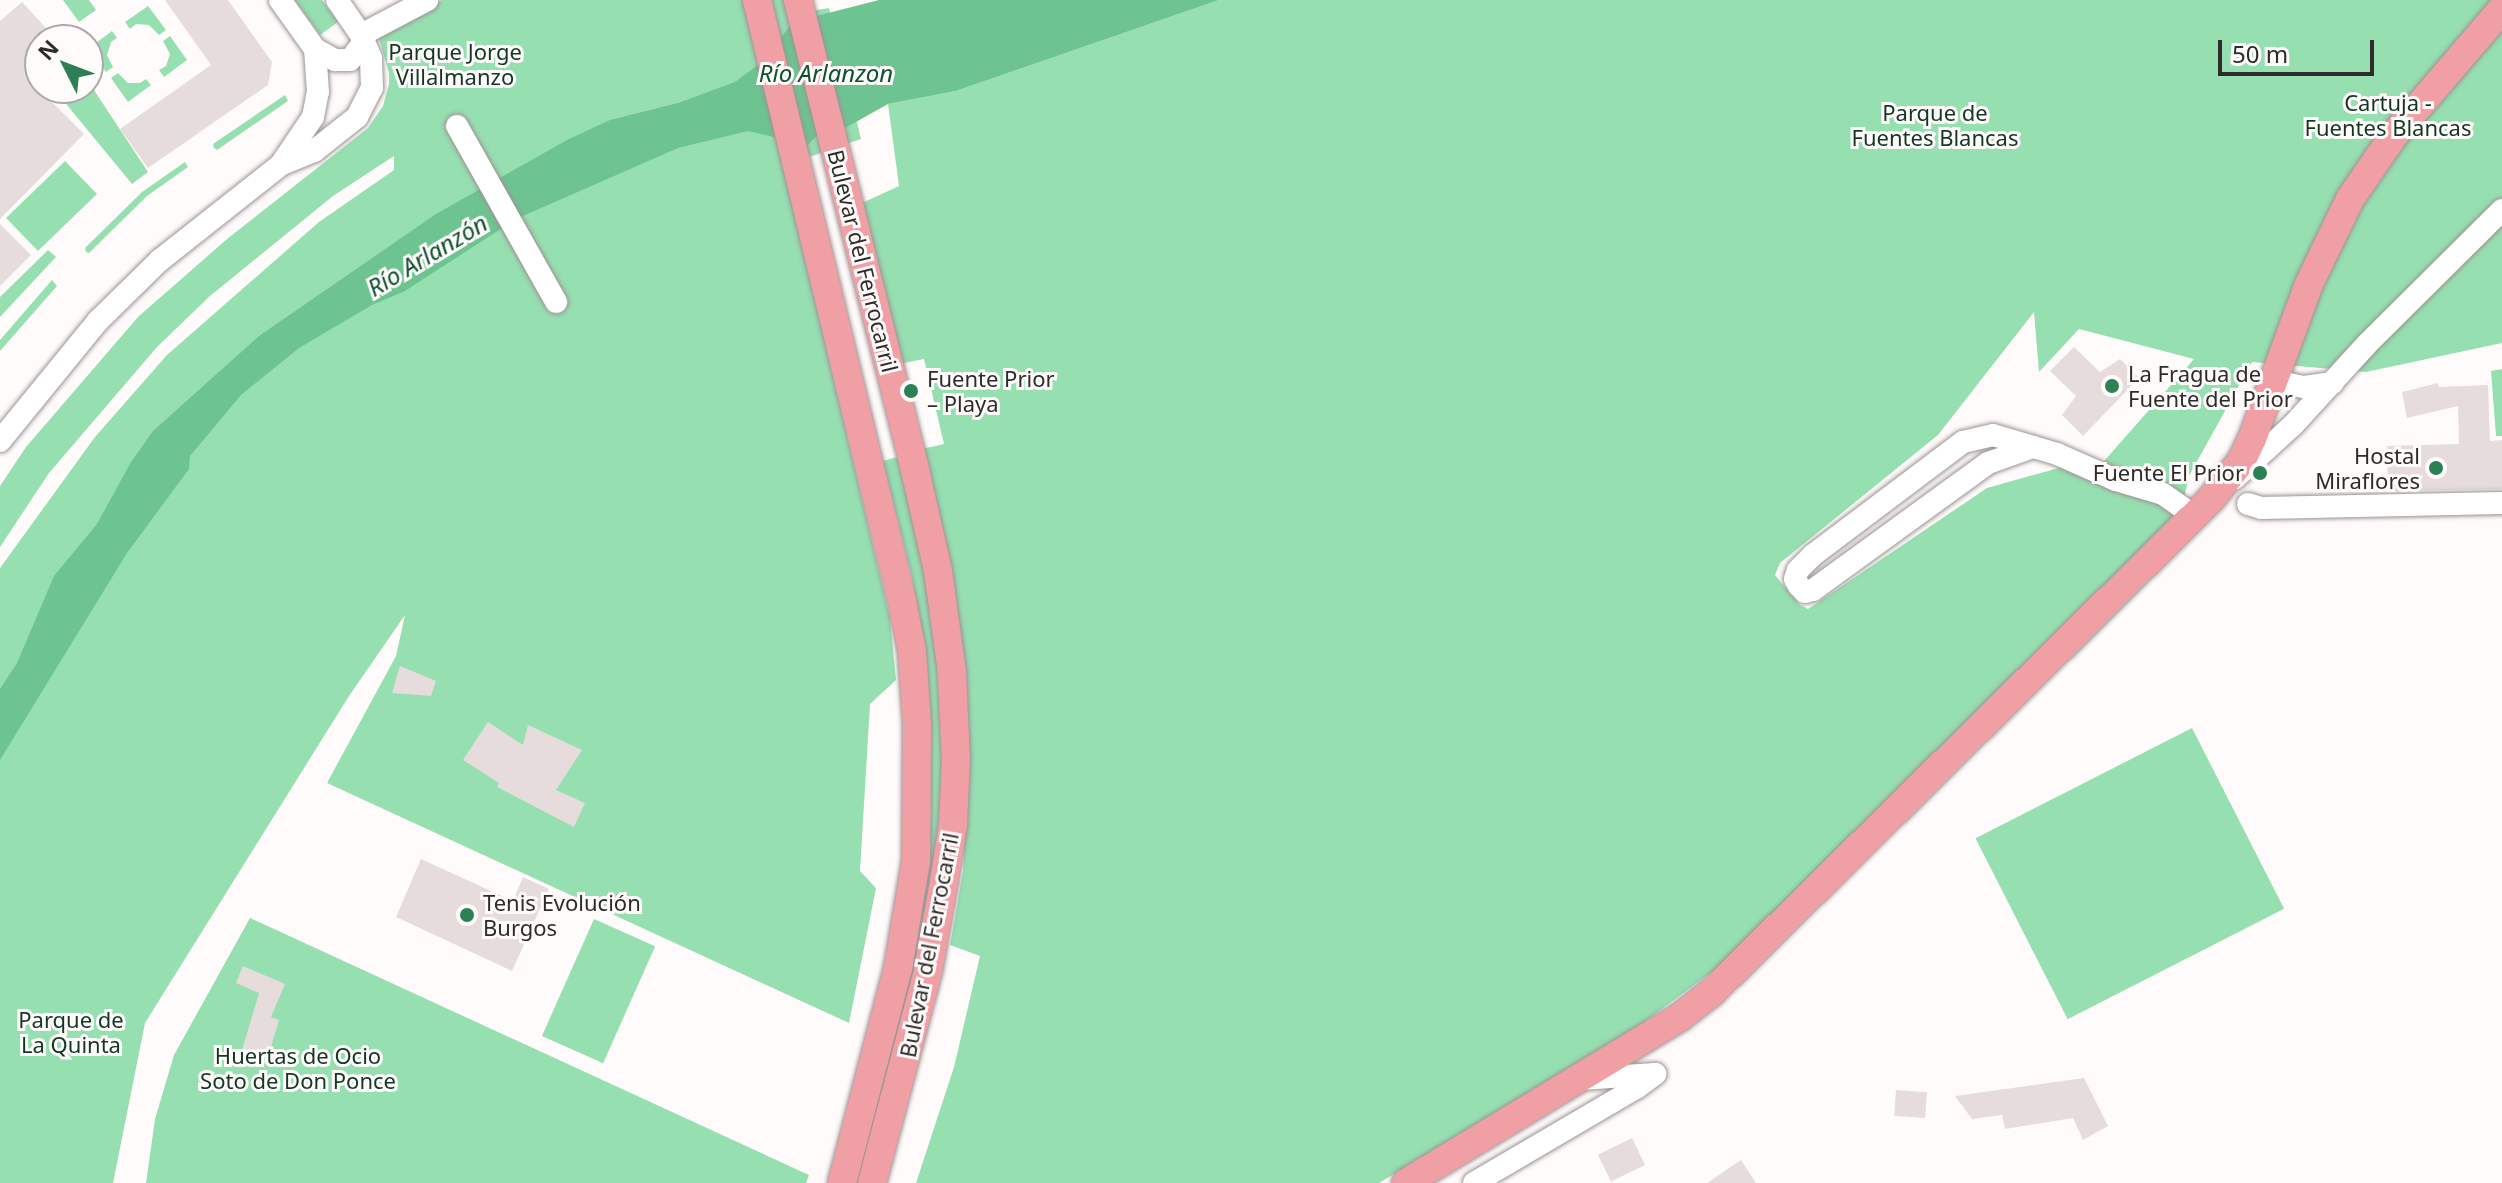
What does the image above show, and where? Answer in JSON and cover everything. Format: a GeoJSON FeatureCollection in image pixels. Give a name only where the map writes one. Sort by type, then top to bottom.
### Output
{"type":"FeatureCollection","features":[{"type":"Feature","properties":{"kind":"main road","name":"Bulevar del Ferrocarril"},"geometry":{"type":"LineString","coordinates":[[757,0],[912,651],[917,725],[914,876],[898,968],[842,1183]]}},
{"type":"Feature","properties":{"kind":"main road","name":"Bulevar del Ferrocarril"},"geometry":{"type":"LineString","coordinates":[[798,0],[938,571],[952,672],[956,759],[953,825],[928,971],[872,1183]]}},
{"type":"Feature","properties":{"kind":"main road"},"geometry":{"type":"LineString","coordinates":[[1406,1183],[1680,1017],[1722,983],[2195,516],[2242,460],[2272,388],[2309,284],[2350,199],[2394,135],[2502,9]]}},
{"type":"Feature","properties":{"kind":"street"},"geometry":{"type":"LineString","coordinates":[[280,0],[315,49],[343,62],[356,56],[363,38],[427,0]]}},
{"type":"Feature","properties":{"kind":"street"},"geometry":{"type":"LineString","coordinates":[[0,441],[98,321],[159,261],[282,164],[314,151],[362,110],[372,88],[373,74],[363,38],[337,0]]}},
{"type":"Feature","properties":{"kind":"street"},"geometry":{"type":"LineString","coordinates":[[282,164],[313,117],[318,92],[315,49]]}},
{"type":"Feature","properties":{"kind":"street"},"geometry":{"type":"LineString","coordinates":[[459,129],[556,302]]}},
{"type":"Feature","properties":{"kind":"street"},"geometry":{"type":"LineString","coordinates":[[2223,486],[2248,470],[2502,210]]}},
{"type":"Feature","properties":{"kind":"street"},"geometry":{"type":"LineString","coordinates":[[2307,411],[2285,412],[2272,388],[2333,383]]}},
{"type":"Feature","properties":{"kind":"street"},"geometry":{"type":"LineString","coordinates":[[2033,447],[1988,463],[1813,590],[1805,592],[1799,586],[1795,579],[1798,570],[1813,555],[1963,442],[1993,435],[2033,447],[2163,494],[2195,516]]}},
{"type":"Feature","properties":{"kind":"street"},"geometry":{"type":"LineString","coordinates":[[2248,504],[2261,508],[2502,503]]}},
{"type":"Feature","properties":{"kind":"street"},"geometry":{"type":"LineString","coordinates":[[1475,1183],[1655,1074],[1575,1079]]}},
{"type":"Feature","properties":{"kind":"green space"},"geometry":{"type":"Polygon","coordinates":[[[63,0],[89,0],[96,10],[79,22],[63,0]]]}},
{"type":"Feature","properties":{"kind":"green space"},"geometry":{"type":"Polygon","coordinates":[[[295,0],[322,0],[338,22],[320,35],[295,0]]]}},
{"type":"Feature","properties":{"kind":"green space"},"geometry":{"type":"Polygon","coordinates":[[[442,0],[743,0],[748,21],[767,0],[784,0],[788,15],[829,8],[861,139],[783,166],[890,618],[896,680],[870,704],[860,871],[876,888],[849,1023],[327,783],[396,656],[405,615],[349,696],[145,1023],[113,1183],[0,1183],[0,568],[95,437],[167,355],[319,222],[394,170],[394,156],[333,196],[210,296],[157,347],[49,473],[0,547],[0,486],[26,447],[138,317],[227,239],[368,128],[383,106],[389,84],[389,73],[378,35],[386,27],[442,0]]]}},
{"type":"Feature","properties":{"kind":"green space"},"geometry":{"type":"Polygon","coordinates":[[[1219,0],[2502,0],[2502,343],[2366,372],[2252,362],[2189,476],[2181,511],[1747,946],[1640,1025],[1379,1183],[916,1183],[954,1067],[980,956],[950,945],[963,871],[968,754],[922,449],[944,444],[924,359],[899,364],[860,204],[899,186],[888,104],[956,91],[1219,0]],[[2034,312],[1938,435],[1780,563],[1775,575],[1799,604],[1808,609],[1987,488],[2062,467],[2090,477],[2194,359],[2079,329],[2039,372],[2034,312]]]}},
{"type":"Feature","properties":{"kind":"green space"},"geometry":{"type":"Polygon","coordinates":[[[148,6],[166,30],[159,35],[149,25],[136,24],[130,29],[125,22],[148,6]]]}},
{"type":"Feature","properties":{"kind":"green space"},"geometry":{"type":"Polygon","coordinates":[[[112,31],[117,38],[111,42],[107,55],[113,67],[106,72],[104,69],[104,37],[112,31]]]}},
{"type":"Feature","properties":{"kind":"green space"},"geometry":{"type":"Polygon","coordinates":[[[170,36],[187,60],[164,77],[159,70],[166,66],[170,54],[163,41],[170,36]]]}},
{"type":"Feature","properties":{"kind":"green space"},"geometry":{"type":"Polygon","coordinates":[[[118,73],[128,83],[140,83],[146,79],[151,85],[128,102],[111,78],[118,73]]]}},
{"type":"Feature","properties":{"kind":"green space"},"geometry":{"type":"Polygon","coordinates":[[[285,95],[288,101],[217,150],[214,148],[213,144],[285,95]]]}},
{"type":"Feature","properties":{"kind":"green space"},"geometry":{"type":"Polygon","coordinates":[[[66,104],[103,104],[148,172],[132,184],[66,104]]]}},
{"type":"Feature","properties":{"kind":"green space"},"geometry":{"type":"Polygon","coordinates":[[[65,161],[97,194],[38,251],[6,218],[65,161]]]}},
{"type":"Feature","properties":{"kind":"green space"},"geometry":{"type":"Polygon","coordinates":[[[185,162],[188,167],[147,196],[89,253],[86,252],[85,248],[142,192],[185,162]]]}},
{"type":"Feature","properties":{"kind":"green space"},"geometry":{"type":"Polygon","coordinates":[[[48,250],[56,257],[0,317],[0,297],[48,250]]]}},
{"type":"Feature","properties":{"kind":"green space"},"geometry":{"type":"Polygon","coordinates":[[[52,280],[57,286],[0,351],[0,340],[52,280]]]}},
{"type":"Feature","properties":{"kind":"green space"},"geometry":{"type":"Polygon","coordinates":[[[2502,369],[2502,436],[2496,436],[2491,371],[2502,369]]]}},
{"type":"Feature","properties":{"kind":"green space"},"geometry":{"type":"Polygon","coordinates":[[[897,457],[926,575],[936,648],[942,761],[940,812],[928,915],[859,1183],[853,1183],[927,867],[931,811],[923,649],[912,577],[883,461],[897,457]]]}},
{"type":"Feature","properties":{"kind":"green space"},"geometry":{"type":"Polygon","coordinates":[[[2192,728],[2284,909],[2068,1019],[1975,838],[2192,728]]]}},
{"type":"Feature","properties":{"kind":"green space","name":"Huertas de Ocio Soto de Don Ponce"},"geometry":{"type":"Polygon","coordinates":[[[250,918],[809,1175],[806,1183],[146,1183],[155,1119],[174,1055],[250,918]]]}},
{"type":"Feature","properties":{"kind":"green space"},"geometry":{"type":"Polygon","coordinates":[[[594,919],[655,946],[603,1063],[542,1036],[594,919]]]}},
{"type":"Feature","properties":{"kind":"water","name":"Río Arlanzon"},"geometry":{"type":"Polygon","coordinates":[[[879,0],[1219,0],[956,91],[888,104],[847,127],[820,132],[808,145],[748,131],[678,148],[516,219],[405,291],[372,305],[299,348],[241,395],[190,456],[189,469],[127,553],[0,760],[0,689],[17,663],[54,576],[97,524],[131,462],[153,431],[259,336],[436,214],[567,140],[610,120],[678,103],[735,82],[763,61],[793,22],[879,0]]]}},
{"type":"Feature","properties":{"kind":"building"},"geometry":{"type":"Polygon","coordinates":[[[165,0],[228,0],[272,62],[268,85],[148,168],[120,129],[211,65],[165,0]]]}},
{"type":"Feature","properties":{"kind":"building"},"geometry":{"type":"Polygon","coordinates":[[[22,2],[42,24],[24,24],[24,104],[54,104],[84,134],[0,219],[0,21],[22,2]]]}},
{"type":"Feature","properties":{"kind":"building"},"geometry":{"type":"Polygon","coordinates":[[[0,224],[31,255],[0,286],[0,224]]]}},
{"type":"Feature","properties":{"kind":"building"},"geometry":{"type":"Polygon","coordinates":[[[2074,347],[2100,372],[2120,359],[2139,378],[2083,436],[2062,415],[2076,396],[2050,371],[2074,347]]]}},
{"type":"Feature","properties":{"kind":"building"},"geometry":{"type":"Polygon","coordinates":[[[2438,383],[2439,387],[2488,385],[2490,441],[2502,440],[2502,489],[2388,491],[2387,446],[2459,444],[2458,406],[2407,418],[2402,392],[2438,383]]]}},
{"type":"Feature","properties":{"kind":"building"},"geometry":{"type":"Polygon","coordinates":[[[400,666],[436,681],[431,696],[392,693],[400,666]]]}},
{"type":"Feature","properties":{"kind":"building"},"geometry":{"type":"Polygon","coordinates":[[[488,722],[523,745],[528,725],[582,750],[556,790],[585,803],[574,827],[497,787],[499,783],[463,760],[488,722]]]}},
{"type":"Feature","properties":{"kind":"building","name":"Tenis Evolución Burgos"},"geometry":{"type":"Polygon","coordinates":[[[421,859],[513,901],[523,877],[549,889],[512,971],[396,917],[421,859]]]}},
{"type":"Feature","properties":{"kind":"building"},"geometry":{"type":"Polygon","coordinates":[[[243,966],[285,984],[271,1017],[279,1020],[266,1064],[240,1057],[259,993],[236,983],[243,966]]]}},
{"type":"Feature","properties":{"kind":"building"},"geometry":{"type":"Polygon","coordinates":[[[2084,1078],[2108,1126],[2083,1140],[2073,1118],[2005,1129],[2002,1115],[1972,1119],[1955,1096],[2084,1078]]]}},
{"type":"Feature","properties":{"kind":"building"},"geometry":{"type":"Polygon","coordinates":[[[1896,1090],[1927,1092],[1925,1118],[1894,1116],[1896,1090]]]}},
{"type":"Feature","properties":{"kind":"building"},"geometry":{"type":"Polygon","coordinates":[[[1632,1138],[1645,1165],[1611,1182],[1598,1155],[1632,1138]]]}},
{"type":"Feature","properties":{"kind":"building"},"geometry":{"type":"Polygon","coordinates":[[[1741,1160],[1756,1183],[1707,1183],[1741,1160]]]}},
{"type":"Feature","properties":{"kind":"place","name":"La Fragua de Fuente del Prior"},"geometry":{"type":"Point","coordinates":[2112,386]}},
{"type":"Feature","properties":{"kind":"place","name":"Fuente Prior – Playa"},"geometry":{"type":"Point","coordinates":[911,391]}},
{"type":"Feature","properties":{"kind":"place","name":"Hostal Miraflores"},"geometry":{"type":"Point","coordinates":[2436,468]}},
{"type":"Feature","properties":{"kind":"place","name":"Fuente El Prior"},"geometry":{"type":"Point","coordinates":[2260,473]}},
{"type":"Feature","properties":{"kind":"place","name":"Tenis Evolución Burgos"},"geometry":{"type":"Point","coordinates":[467,915]}},
{"type":"Feature","properties":{"kind":"park label","name":"Parque Jorge Villalmanzo"},"geometry":{"type":"Point","coordinates":[455,64]}},
{"type":"Feature","properties":{"kind":"park label","name":"Cartuja - Fuentes Blancas"},"geometry":{"type":"Point","coordinates":[2388,114]}},
{"type":"Feature","properties":{"kind":"park label","name":"Parque de Fuentes Blancas"},"geometry":{"type":"Point","coordinates":[1935,124]}},
{"type":"Feature","properties":{"kind":"park label","name":"Parque de La Quinta"},"geometry":{"type":"Point","coordinates":[71,1032]}},
{"type":"Feature","properties":{"kind":"water label","name":"Río Arlanzón"},"geometry":{"type":"Point","coordinates":[427,255]}}]}
